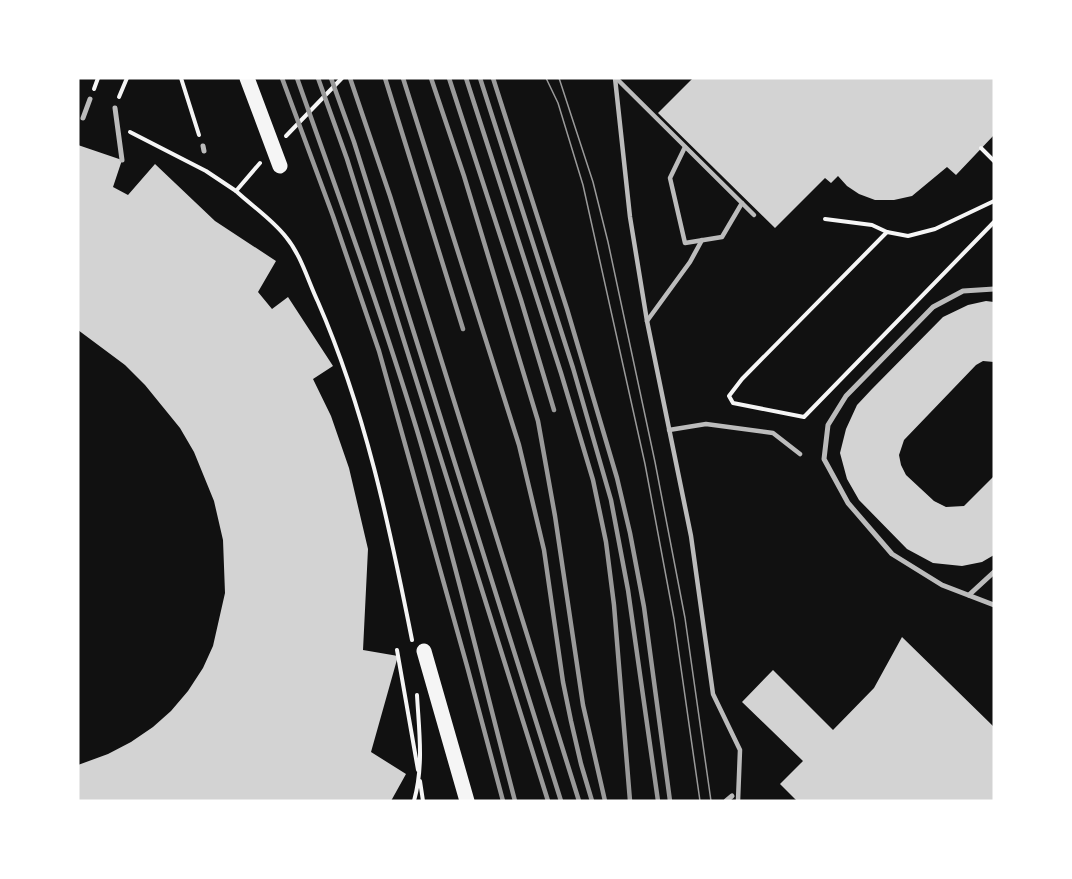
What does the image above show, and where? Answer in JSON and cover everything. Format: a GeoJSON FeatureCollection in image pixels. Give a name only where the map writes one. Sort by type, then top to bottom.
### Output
{"type":"FeatureCollection","features":[{"type":"Feature","properties":{"kind":"main road"},"geometry":{"type":"LineString","coordinates":[[247,78],[280,166]]}},
{"type":"Feature","properties":{"kind":"main road"},"geometry":{"type":"LineString","coordinates":[[419,647],[466,801]]}},
{"type":"Feature","properties":{"kind":"street"},"geometry":{"type":"LineString","coordinates":[[83,118],[90,99]]}},
{"type":"Feature","properties":{"kind":"street"},"geometry":{"type":"LineString","coordinates":[[115,108],[122,160]]}},
{"type":"Feature","properties":{"kind":"street"},"geometry":{"type":"LineString","coordinates":[[994,289],[963,291],[933,307],[846,396],[828,425],[824,459],[848,503],[892,554],[942,585],[994,605]]}},
{"type":"Feature","properties":{"kind":"street"},"geometry":{"type":"LineString","coordinates":[[969,595],[994,572]]}},
{"type":"Feature","properties":{"kind":"street"},"geometry":{"type":"LineString","coordinates":[[726,801],[732,796]]}},
{"type":"Feature","properties":{"kind":"lane"},"geometry":{"type":"LineString","coordinates":[[616,78],[754,215]]}},
{"type":"Feature","properties":{"kind":"lane"},"geometry":{"type":"LineString","coordinates":[[616,78],[630,217],[647,321],[691,536],[713,694],[740,750],[738,801]]}},
{"type":"Feature","properties":{"kind":"lane"},"geometry":{"type":"LineString","coordinates":[[685,147],[670,178],[684,243],[722,237],[742,203]]}},
{"type":"Feature","properties":{"kind":"lane"},"geometry":{"type":"LineString","coordinates":[[647,321],[690,262],[702,240]]}},
{"type":"Feature","properties":{"kind":"lane"},"geometry":{"type":"LineString","coordinates":[[669,430],[706,424],[773,433],[800,454]]}},
{"type":"Feature","properties":{"kind":"path"},"geometry":{"type":"LineString","coordinates":[[115,108],[127,78]]}},
{"type":"Feature","properties":{"kind":"path"},"geometry":{"type":"LineString","coordinates":[[181,78],[203,148]]}},
{"type":"Feature","properties":{"kind":"path"},"geometry":{"type":"LineString","coordinates":[[281,141],[342,78]]}},
{"type":"Feature","properties":{"kind":"path"},"geometry":{"type":"LineString","coordinates":[[117,125],[207,171],[236,191],[288,238],[330,330],[363,426],[419,647]]}},
{"type":"Feature","properties":{"kind":"path"},"geometry":{"type":"LineString","coordinates":[[981,148],[994,161]]}},
{"type":"Feature","properties":{"kind":"path"},"geometry":{"type":"LineString","coordinates":[[236,191],[265,157]]}},
{"type":"Feature","properties":{"kind":"path"},"geometry":{"type":"LineString","coordinates":[[825,219],[872,225],[887,232],[908,236],[935,229],[994,201]]}},
{"type":"Feature","properties":{"kind":"path"},"geometry":{"type":"LineString","coordinates":[[887,232],[742,379],[729,396],[733,403],[804,417],[994,222]]}},
{"type":"Feature","properties":{"kind":"path"},"geometry":{"type":"LineString","coordinates":[[397,650],[423,801]]}},
{"type":"Feature","properties":{"kind":"path"},"geometry":{"type":"LineString","coordinates":[[414,801],[421,759],[416,685]]}},
{"type":"Feature","properties":{"kind":"building"},"geometry":{"type":"Polygon","coordinates":[[[693,78],[994,78],[994,135],[956,175],[947,167],[912,196],[894,200],[875,200],[859,194],[838,176],[831,183],[825,178],[775,228],[658,113],[693,78]]]}},
{"type":"Feature","properties":{"kind":"building"},"geometry":{"type":"Polygon","coordinates":[[[78,145],[122,160],[113,187],[128,195],[155,164],[215,221],[276,261],[258,292],[272,309],[288,297],[333,366],[313,379],[331,416],[349,468],[368,549],[363,650],[398,656],[371,752],[406,774],[391,801],[78,801],[78,765],[108,754],[131,742],[171,711],[188,691],[203,668],[213,646],[225,593],[223,540],[214,501],[194,452],[180,428],[145,385],[125,365],[78,330],[78,145]]]}},
{"type":"Feature","properties":{"kind":"building"},"geometry":{"type":"Polygon","coordinates":[[[986,301],[994,302],[994,362],[983,361],[976,365],[904,440],[899,455],[906,475],[934,501],[946,507],[964,506],[994,476],[994,555],[982,562],[962,566],[933,563],[907,549],[859,500],[847,479],[840,453],[846,429],[857,405],[872,389],[943,317],[968,305],[986,301]]]}},
{"type":"Feature","properties":{"kind":"building"},"geometry":{"type":"Polygon","coordinates":[[[902,637],[994,727],[994,801],[797,801],[780,784],[803,761],[742,702],[773,670],[833,730],[874,688],[902,637]]]}},
{"type":"Feature","properties":{"kind":"tram line"},"geometry":{"type":"LineString","coordinates":[[546,78],[558,103],[583,185],[645,464],[674,619],[700,801]]}},
{"type":"Feature","properties":{"kind":"tram line"},"geometry":{"type":"LineString","coordinates":[[559,78],[593,182],[655,462],[685,618],[711,801]]}},
{"type":"Feature","properties":{"kind":"railway"},"geometry":{"type":"LineString","coordinates":[[282,78],[333,216],[379,351],[503,801]]}},
{"type":"Feature","properties":{"kind":"railway"},"geometry":{"type":"LineString","coordinates":[[297,78],[373,295],[430,473],[515,801]]}},
{"type":"Feature","properties":{"kind":"railway"},"geometry":{"type":"LineString","coordinates":[[318,78],[347,159],[548,801]]}},
{"type":"Feature","properties":{"kind":"railway"},"geometry":{"type":"LineString","coordinates":[[331,78],[354,142],[561,801]]}},
{"type":"Feature","properties":{"kind":"railway"},"geometry":{"type":"LineString","coordinates":[[350,78],[390,196],[579,801]]}},
{"type":"Feature","properties":{"kind":"railway"},"geometry":{"type":"LineString","coordinates":[[385,78],[463,329]]}},
{"type":"Feature","properties":{"kind":"railway"},"geometry":{"type":"LineString","coordinates":[[403,78],[519,445],[544,550],[563,682],[581,764],[592,801]]}},
{"type":"Feature","properties":{"kind":"railway"},"geometry":{"type":"LineString","coordinates":[[431,78],[464,176],[538,421],[555,516],[583,705],[605,801]]}},
{"type":"Feature","properties":{"kind":"railway"},"geometry":{"type":"LineString","coordinates":[[449,78],[554,410]]}},
{"type":"Feature","properties":{"kind":"railway"},"geometry":{"type":"LineString","coordinates":[[466,78],[593,480],[606,542],[614,605],[630,801]]}},
{"type":"Feature","properties":{"kind":"railway"},"geometry":{"type":"LineString","coordinates":[[480,78],[573,368],[611,500],[628,590],[658,801]]}},
{"type":"Feature","properties":{"kind":"railway"},"geometry":{"type":"LineString","coordinates":[[493,78],[567,309],[617,478],[644,607],[670,801]]}}]}
